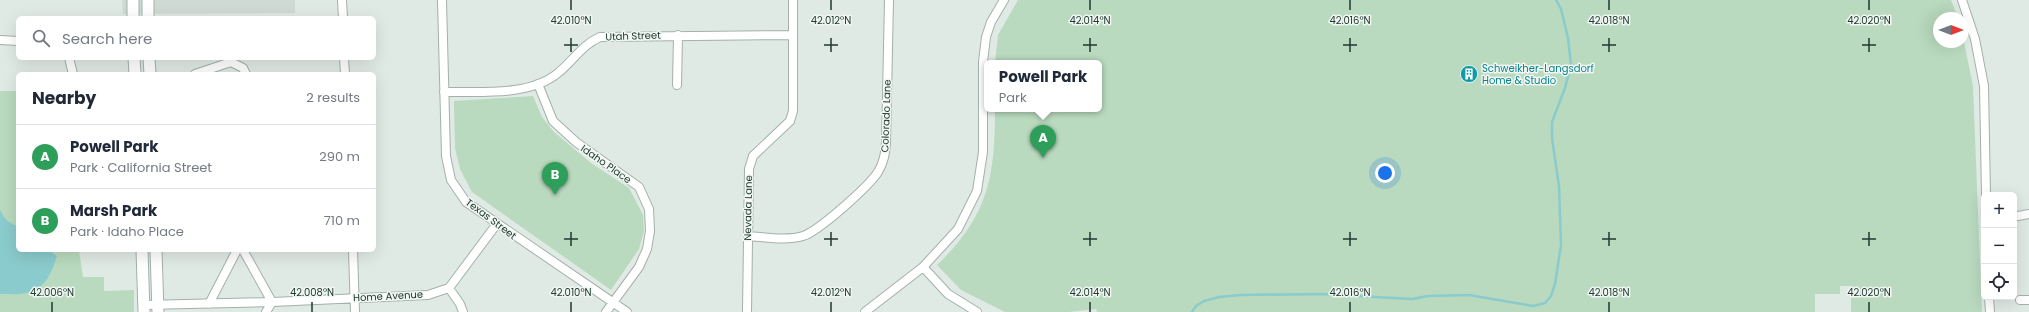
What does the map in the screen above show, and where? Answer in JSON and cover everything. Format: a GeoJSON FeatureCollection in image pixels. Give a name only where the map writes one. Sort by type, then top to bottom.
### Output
{"type":"FeatureCollection","features":[{"type":"Feature","properties":{"kind":"street"},"geometry":{"type":"LineString","coordinates":[[133,0],[133,16]]}},
{"type":"Feature","properties":{"kind":"street"},"geometry":{"type":"LineString","coordinates":[[148,0],[148,16]]}},
{"type":"Feature","properties":{"kind":"street"},"geometry":{"type":"LineString","coordinates":[[342,0],[343,16]]}},
{"type":"Feature","properties":{"kind":"street","name":"Texas Street"},"geometry":{"type":"LineString","coordinates":[[442,0],[446,156],[451,180],[466,202],[496,225],[627,312]]}},
{"type":"Feature","properties":{"kind":"street","name":"Nevada Lane"},"geometry":{"type":"LineString","coordinates":[[747,312],[749,169],[753,156],[787,124],[793,111],[793,0]]}},
{"type":"Feature","properties":{"kind":"street","name":"Colorado Lane"},"geometry":{"type":"LineString","coordinates":[[748,236],[791,238],[804,236],[817,228],[845,205],[878,173],[885,160],[889,0]]}},
{"type":"Feature","properties":{"kind":"street"},"geometry":{"type":"LineString","coordinates":[[865,312],[923,267],[958,229],[977,191],[983,152],[983,62],[986,37],[991,22],[1004,0]]}},
{"type":"Feature","properties":{"kind":"street"},"geometry":{"type":"LineString","coordinates":[[1962,0],[1975,39],[1982,68],[1985,95],[1986,192]]}},
{"type":"Feature","properties":{"kind":"street"},"geometry":{"type":"LineString","coordinates":[[677,86],[678,35]]}},
{"type":"Feature","properties":{"kind":"street","name":"Utah Street"},"geometry":{"type":"LineString","coordinates":[[444,92],[520,89],[538,84],[558,74],[587,43],[600,37],[793,35]]}},
{"type":"Feature","properties":{"kind":"street"},"geometry":{"type":"LineString","coordinates":[[0,40],[16,41]]}},
{"type":"Feature","properties":{"kind":"street"},"geometry":{"type":"LineString","coordinates":[[70,60],[72,72]]}},
{"type":"Feature","properties":{"kind":"street"},"geometry":{"type":"LineString","coordinates":[[134,60],[135,72]]}},
{"type":"Feature","properties":{"kind":"street"},"geometry":{"type":"LineString","coordinates":[[149,60],[150,72]]}},
{"type":"Feature","properties":{"kind":"street"},"geometry":{"type":"LineString","coordinates":[[344,60],[345,72]]}},
{"type":"Feature","properties":{"kind":"street"},"geometry":{"type":"LineString","coordinates":[[201,72],[231,62],[243,68],[245,72]]}},
{"type":"Feature","properties":{"kind":"street","name":"Idaho Place"},"geometry":{"type":"LineString","coordinates":[[538,84],[553,121],[576,142],[639,187],[649,209],[650,231],[647,249],[639,267],[606,312]]}},
{"type":"Feature","properties":{"kind":"street"},"geometry":{"type":"LineString","coordinates":[[2018,216],[2029,214]]}},
{"type":"Feature","properties":{"kind":"street"},"geometry":{"type":"LineString","coordinates":[[463,312],[460,304],[449,288],[496,225]]}},
{"type":"Feature","properties":{"kind":"street"},"geometry":{"type":"LineString","coordinates":[[142,252],[144,308]]}},
{"type":"Feature","properties":{"kind":"street"},"geometry":{"type":"LineString","coordinates":[[156,252],[158,308]]}},
{"type":"Feature","properties":{"kind":"street"},"geometry":{"type":"LineString","coordinates":[[214,312],[209,304],[236,252]]}},
{"type":"Feature","properties":{"kind":"street"},"geometry":{"type":"LineString","coordinates":[[244,252],[272,302],[266,312]]}},
{"type":"Feature","properties":{"kind":"street"},"geometry":{"type":"LineString","coordinates":[[353,252],[355,312]]}},
{"type":"Feature","properties":{"kind":"street"},"geometry":{"type":"LineString","coordinates":[[923,267],[948,294],[977,312]]}},
{"type":"Feature","properties":{"kind":"street","name":"Home Avenue"},"geometry":{"type":"LineString","coordinates":[[144,308],[428,295],[449,288]]}},
{"type":"Feature","properties":{"kind":"street"},"geometry":{"type":"LineString","coordinates":[[1989,300],[1990,312]]}},
{"type":"Feature","properties":{"kind":"street"},"geometry":{"type":"LineString","coordinates":[[2020,300],[2029,300]]}},
{"type":"Feature","properties":{"kind":"shaded area"},"geometry":{"type":"Polygon","coordinates":[[[122,0],[295,0],[295,13],[123,14],[122,0]]]}},
{"type":"Feature","properties":{"kind":"green space"},"geometry":{"type":"Polygon","coordinates":[[[1018,0],[1951,0],[1956,12],[1933,12],[1933,48],[1965,48],[1973,86],[1982,312],[1851,312],[1851,286],[1840,286],[1840,294],[1815,294],[1815,312],[1097,312],[1096,309],[1069,312],[1005,312],[961,290],[937,265],[968,230],[978,212],[985,194],[993,156],[995,112],[1102,112],[1102,60],[995,60],[998,35],[1018,0]]]}},
{"type":"Feature","properties":{"kind":"green space"},"geometry":{"type":"Polygon","coordinates":[[[0,91],[16,91],[16,252],[79,252],[83,277],[104,277],[104,291],[134,290],[134,312],[0,312],[0,91]]]}},
{"type":"Feature","properties":{"kind":"green space"},"geometry":{"type":"Polygon","coordinates":[[[533,96],[542,117],[554,132],[591,163],[629,188],[643,215],[644,231],[639,249],[611,290],[472,192],[460,169],[455,148],[454,101],[533,96]]]}},
{"type":"Feature","properties":{"kind":"water"},"geometry":{"type":"Polygon","coordinates":[[[0,210],[6,220],[16,226],[16,252],[51,252],[57,256],[52,271],[40,287],[28,293],[0,294],[0,210]]]}},
{"type":"Feature","properties":{"kind":"waterway"},"geometry":{"type":"LineString","coordinates":[[1192,312],[1196,306],[1204,301],[1219,297],[1240,295],[1321,294],[1412,299],[1428,296],[1469,295],[1533,306],[1545,303],[1551,296],[1555,284],[1561,245],[1559,186],[1552,138],[1552,122],[1565,88],[1571,65],[1568,38],[1561,9],[1556,0]]}},
{"type":"Feature","properties":{"kind":"place","name":"Schweikher-Langsdorf Home & Studio"},"geometry":{"type":"Point","coordinates":[1469,74]}},
{"type":"Feature","properties":{"kind":"place","name":"Powell Park"},"geometry":{"type":"Point","coordinates":[1043,158]}},
{"type":"Feature","properties":{"kind":"place","name":"Marsh Park"},"geometry":{"type":"Point","coordinates":[555,195]}}]}
